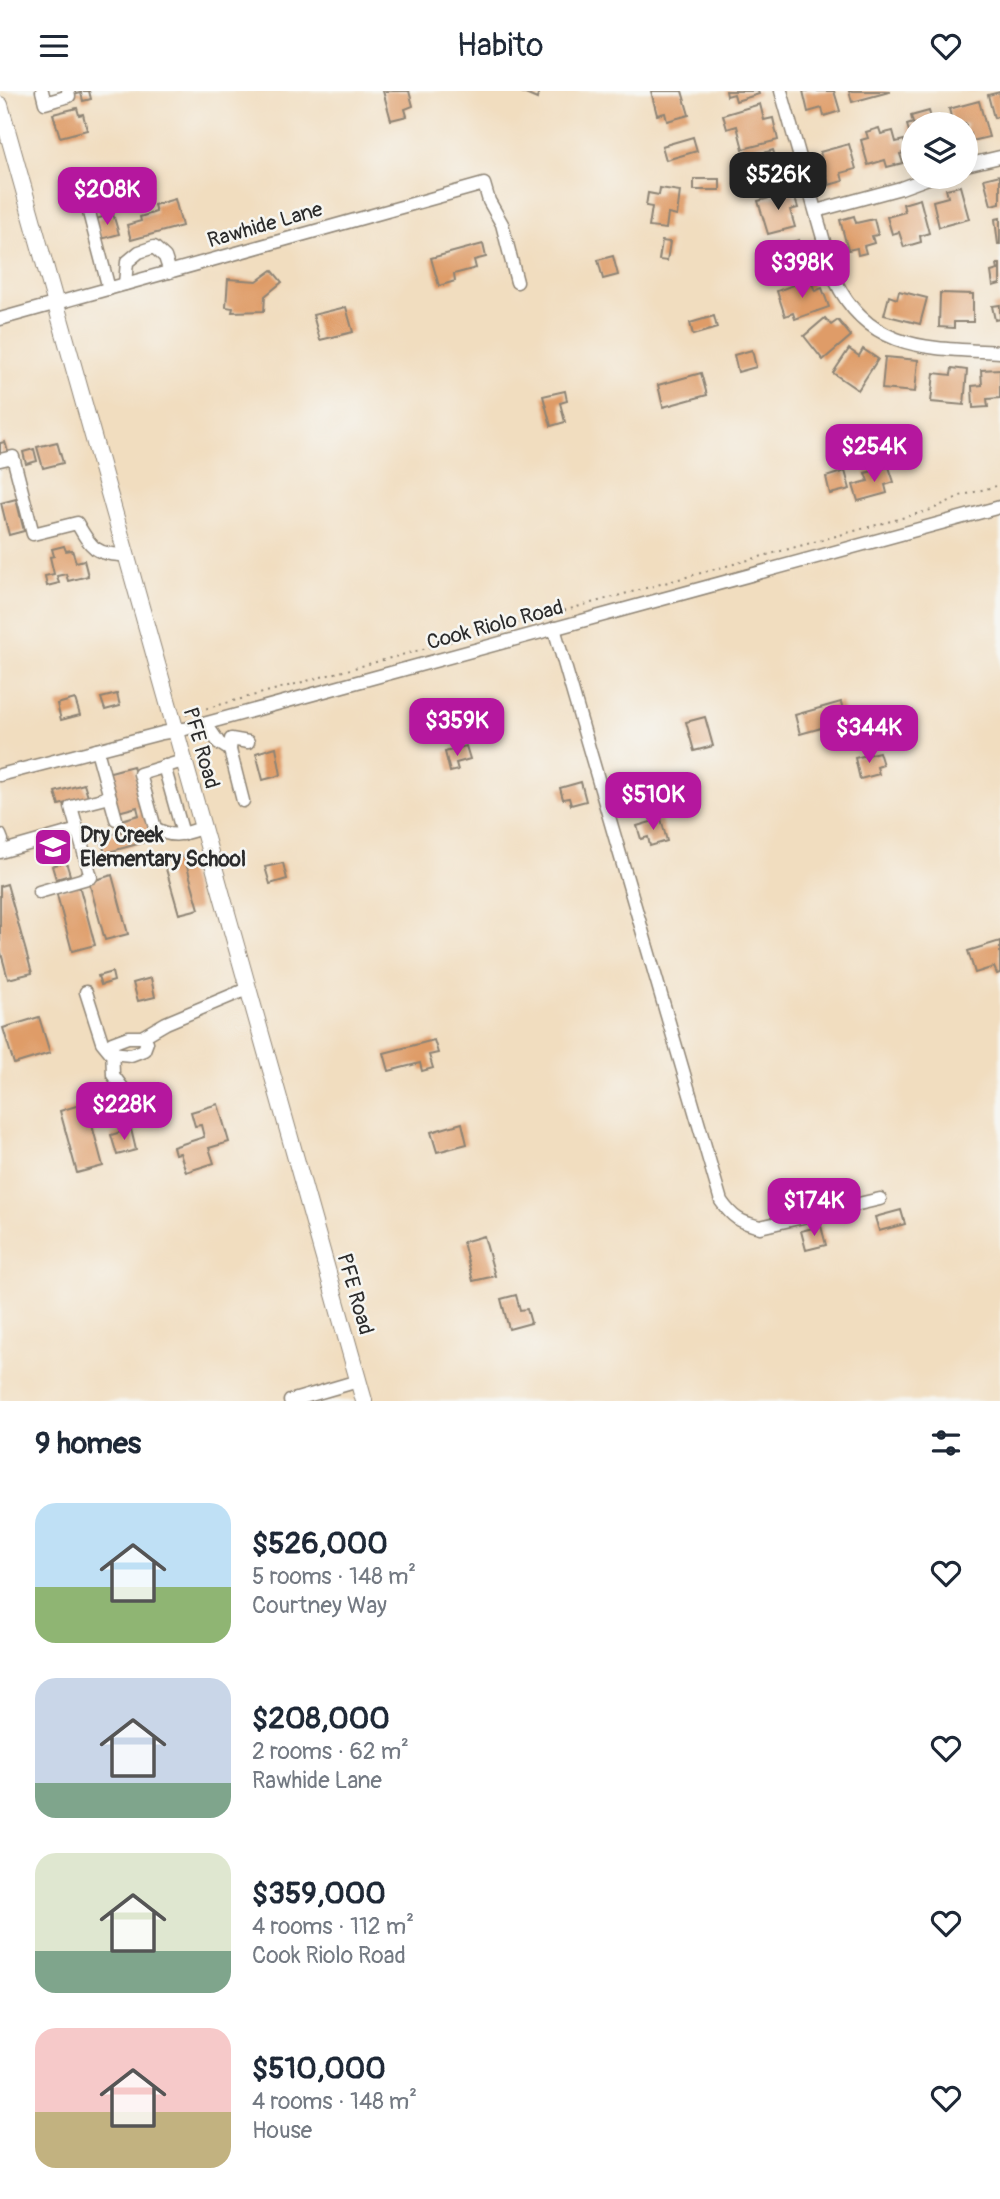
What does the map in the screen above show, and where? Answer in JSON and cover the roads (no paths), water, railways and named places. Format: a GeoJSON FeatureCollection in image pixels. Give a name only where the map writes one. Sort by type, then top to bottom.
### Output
{"type":"FeatureCollection","features":[{"type":"Feature","properties":{"kind":"main road","name":"PFE Road"},"geometry":{"type":"LineString","coordinates":[[0,105],[364,1401]]}},
{"type":"Feature","properties":{"kind":"street"},"geometry":{"type":"LineString","coordinates":[[42,91],[45,103],[69,96],[68,91]]}},
{"type":"Feature","properties":{"kind":"street"},"geometry":{"type":"LineString","coordinates":[[781,91],[835,280],[849,305],[869,325],[904,343],[1000,352]]}},
{"type":"Feature","properties":{"kind":"street"},"geometry":{"type":"LineString","coordinates":[[978,162],[1000,157]]}},
{"type":"Feature","properties":{"kind":"street","name":"Rawhide Lane"},"geometry":{"type":"LineString","coordinates":[[0,319],[484,184],[489,201],[502,224],[517,282]]}},
{"type":"Feature","properties":{"kind":"street"},"geometry":{"type":"LineString","coordinates":[[816,212],[901,188]]}},
{"type":"Feature","properties":{"kind":"street"},"geometry":{"type":"LineString","coordinates":[[86,201],[109,289]]}},
{"type":"Feature","properties":{"kind":"street"},"geometry":{"type":"LineString","coordinates":[[125,284],[127,262],[139,252],[154,247],[165,257],[170,272]]}},
{"type":"Feature","properties":{"kind":"street"},"geometry":{"type":"LineString","coordinates":[[0,460],[13,457],[33,534],[77,523],[89,544],[104,555],[125,555]]}},
{"type":"Feature","properties":{"kind":"street","name":"Cook Riolo Road"},"geometry":{"type":"LineString","coordinates":[[0,775],[206,724],[1000,507]]}},
{"type":"Feature","properties":{"kind":"street"},"geometry":{"type":"LineString","coordinates":[[554,628],[721,1201],[729,1213],[742,1223],[760,1227],[880,1199]]}},
{"type":"Feature","properties":{"kind":"street"},"geometry":{"type":"LineString","coordinates":[[206,724],[219,743],[230,750]]}},
{"type":"Feature","properties":{"kind":"street"},"geometry":{"type":"LineString","coordinates":[[243,801],[230,750],[232,739],[248,742]]}},
{"type":"Feature","properties":{"kind":"street"},"geometry":{"type":"LineString","coordinates":[[97,750],[116,819]]}},
{"type":"Feature","properties":{"kind":"street"},"geometry":{"type":"LineString","coordinates":[[183,761],[140,774],[155,828],[165,834],[183,834],[202,828]]}},
{"type":"Feature","properties":{"kind":"street"},"geometry":{"type":"LineString","coordinates":[[164,767],[183,834]]}},
{"type":"Feature","properties":{"kind":"street"},"geometry":{"type":"LineString","coordinates":[[39,892],[91,877],[71,807],[110,797]]}},
{"type":"Feature","properties":{"kind":"street"},"geometry":{"type":"LineString","coordinates":[[0,842],[78,830]]}},
{"type":"Feature","properties":{"kind":"street"},"geometry":{"type":"LineString","coordinates":[[111,1053],[131,1055],[144,1050],[147,1042],[142,1037],[166,1023],[247,989]]}},
{"type":"Feature","properties":{"kind":"street"},"geometry":{"type":"LineString","coordinates":[[86,992],[102,1042],[111,1053],[113,1075],[144,1117]]}},
{"type":"Feature","properties":{"kind":"street"},"geometry":{"type":"LineString","coordinates":[[290,1401],[358,1381]]}},
{"type":"Feature","properties":{"kind":"place","name":"Dry Creek Elementary School"},"geometry":{"type":"Point","coordinates":[53,847]}}]}
